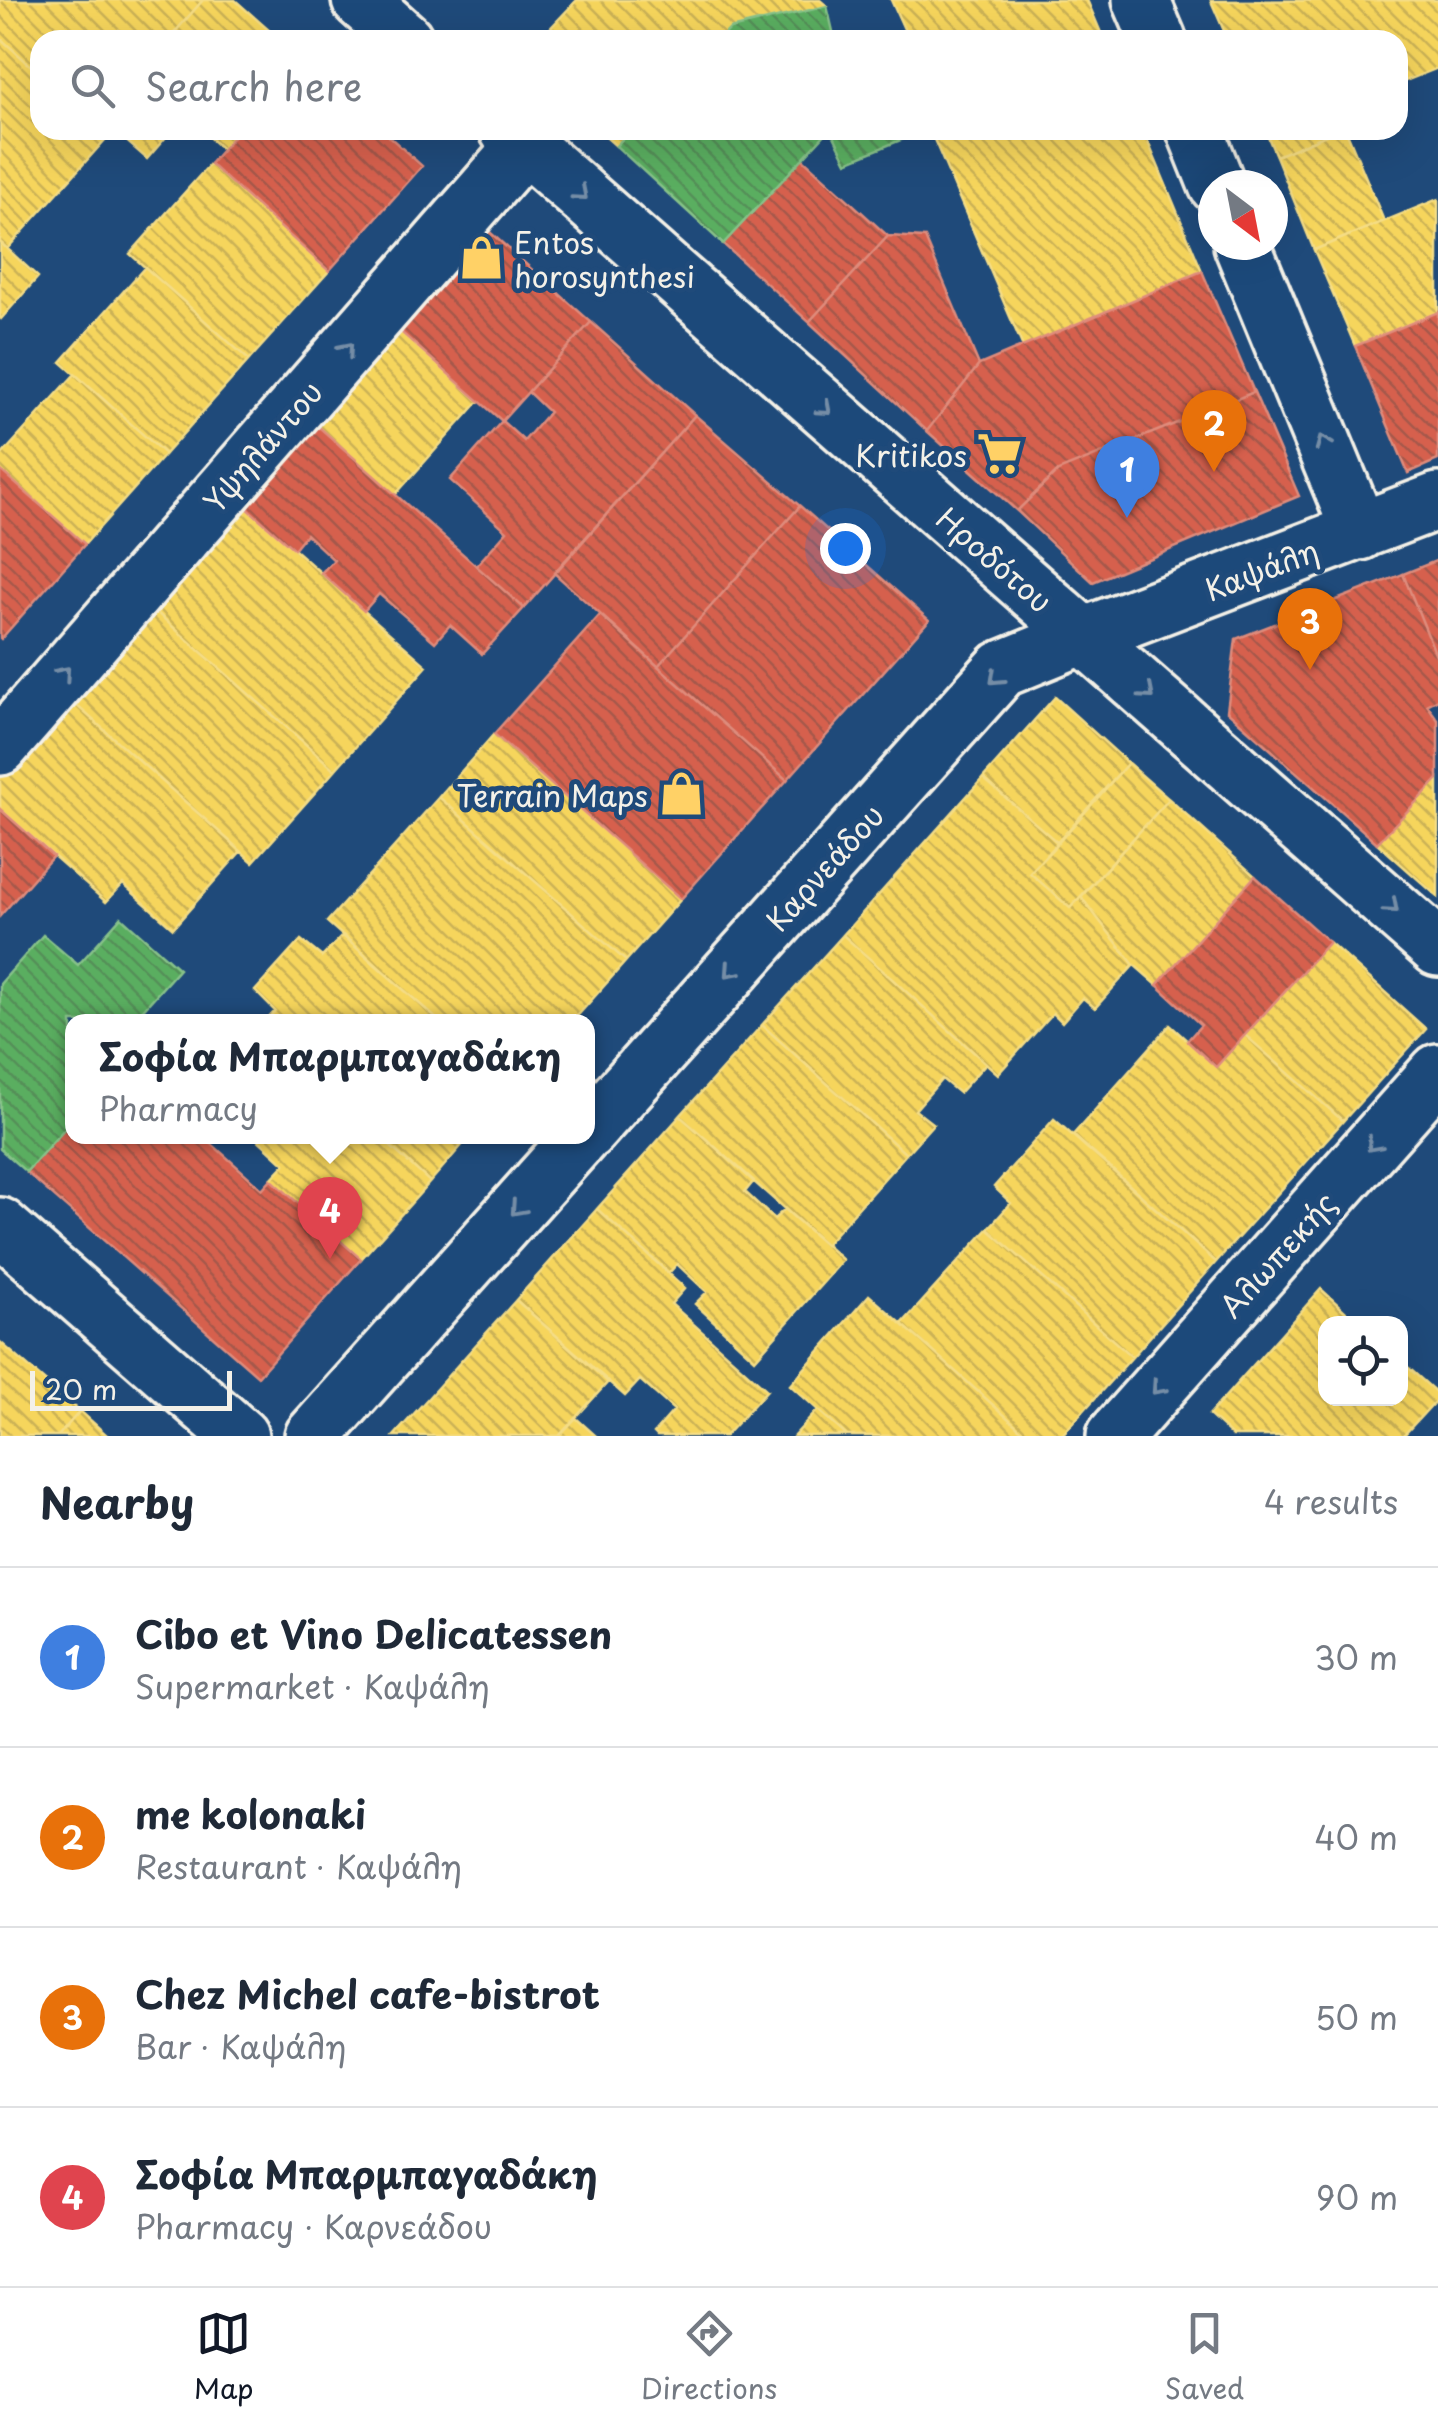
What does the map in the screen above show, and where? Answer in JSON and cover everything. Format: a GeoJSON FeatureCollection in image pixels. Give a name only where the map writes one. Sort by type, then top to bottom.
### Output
{"type":"FeatureCollection","features":[{"type":"Feature","properties":{"kind":"street"},"geometry":{"type":"LineString","coordinates":[[360,0],[394,30]]}},
{"type":"Feature","properties":{"kind":"street"},"geometry":{"type":"LineString","coordinates":[[1141,0],[1154,30]]}},
{"type":"Feature","properties":{"kind":"street","name":"Υψηλάντου"},"geometry":{"type":"LineString","coordinates":[[0,747],[514,140]]}},
{"type":"Feature","properties":{"kind":"street","name":"Ηροδότου"},"geometry":{"type":"LineString","coordinates":[[518,140],[1438,948]]}},
{"type":"Feature","properties":{"kind":"street"},"geometry":{"type":"LineString","coordinates":[[1199,140],[1212,170]]}},
{"type":"Feature","properties":{"kind":"street"},"geometry":{"type":"LineString","coordinates":[[1248,260],[1360,532]]}},
{"type":"Feature","properties":{"kind":"street","name":"Καψάλη"},"geometry":{"type":"LineString","coordinates":[[1083,636],[1438,502]]}},
{"type":"Feature","properties":{"kind":"street","name":"Καρνεάδου"},"geometry":{"type":"LineString","coordinates":[[595,1122],[1002,669],[1083,636]]}},
{"type":"Feature","properties":{"kind":"street","name":"Αλωπεκής"},"geometry":{"type":"LineString","coordinates":[[1116,1436],[1438,1072]]}},
{"type":"Feature","properties":{"kind":"street"},"geometry":{"type":"LineString","coordinates":[[313,1436],[575,1144]]}},
{"type":"Feature","properties":{"kind":"street"},"geometry":{"type":"LineString","coordinates":[[0,1226],[240,1436]]}},
{"type":"Feature","properties":{"kind":"building: Homes"},"geometry":{"type":"Polygon","coordinates":[[[0,0],[203,0],[177,30],[30,30],[30,65],[0,38],[0,0]]]}},
{"type":"Feature","properties":{"kind":"building: Homes"},"geometry":{"type":"Polygon","coordinates":[[[203,0],[235,0],[269,30],[177,30],[203,0]]]}},
{"type":"Feature","properties":{"kind":"building: Homes"},"geometry":{"type":"Polygon","coordinates":[[[577,0],[820,0],[827,6],[729,30],[548,30],[577,0]]]}},
{"type":"Feature","properties":{"kind":"building: Homes"},"geometry":{"type":"Polygon","coordinates":[[[891,0],[1087,0],[1100,30],[904,30],[891,0]]]}},
{"type":"Feature","properties":{"kind":"building: Homes"},"geometry":{"type":"Polygon","coordinates":[[[1438,0],[1438,68],[1408,80],[1408,30],[1224,30],[1211,1],[1438,0]]]}},
{"type":"Feature","properties":{"kind":"building: Homes"},"geometry":{"type":"Polygon","coordinates":[[[0,38],[30,65],[30,140],[105,140],[7,249],[0,242],[0,38]]]}},
{"type":"Feature","properties":{"kind":"building: Homes"},"geometry":{"type":"Polygon","coordinates":[[[125,140],[163,140],[147,159],[125,140]]]}},
{"type":"Feature","properties":{"kind":"building: Homes"},"geometry":{"type":"Polygon","coordinates":[[[212,140],[230,140],[222,149],[212,140]]]}},
{"type":"Feature","properties":{"kind":"building: Homes"},"geometry":{"type":"Polygon","coordinates":[[[934,140],[1147,140],[1202,271],[1023,347],[934,140]]]}},
{"type":"Feature","properties":{"kind":"building: Homes"},"geometry":{"type":"Polygon","coordinates":[[[1269,140],[1314,140],[1276,156],[1269,140]]]}},
{"type":"Feature","properties":{"kind":"building: Homes"},"geometry":{"type":"Polygon","coordinates":[[[1314,140],[1350,140],[1384,221],[1314,250],[1288,186],[1288,170],[1282,170],[1276,156],[1314,140]]]}},
{"type":"Feature","properties":{"kind":"building: Homes"},"geometry":{"type":"Polygon","coordinates":[[[210,164],[329,271],[249,360],[130,254],[210,164]]]}},
{"type":"Feature","properties":{"kind":"building: Homes"},"geometry":{"type":"Polygon","coordinates":[[[1438,199],[1438,312],[1355,346],[1314,250],[1438,199]]]}},
{"type":"Feature","properties":{"kind":"building: Homes"},"geometry":{"type":"Polygon","coordinates":[[[0,242],[38,277],[1,319],[0,318],[0,242]]]}},
{"type":"Feature","properties":{"kind":"building: Homes"},"geometry":{"type":"Polygon","coordinates":[[[145,267],[249,360],[165,454],[61,362],[145,267]]]}},
{"type":"Feature","properties":{"kind":"building: Homes"},"geometry":{"type":"Polygon","coordinates":[[[394,326],[479,401],[395,495],[311,420],[394,326]]]}},
{"type":"Feature","properties":{"kind":"building: Homes"},"geometry":{"type":"Polygon","coordinates":[[[75,374],[165,454],[85,544],[0,470],[0,457],[75,374]]]}},
{"type":"Feature","properties":{"kind":"building: Homes"},"geometry":{"type":"Polygon","coordinates":[[[239,501],[427,666],[335,770],[147,604],[239,501]]]}},
{"type":"Feature","properties":{"kind":"building: Homes"},"geometry":{"type":"Polygon","coordinates":[[[147,604],[335,770],[253,862],[66,696],[147,604]]]}},
{"type":"Feature","properties":{"kind":"building: Homes"},"geometry":{"type":"Polygon","coordinates":[[[66,696],[241,851],[173,928],[123,884],[106,902],[0,809],[0,771],[66,696]]]}},
{"type":"Feature","properties":{"kind":"building: Homes"},"geometry":{"type":"Polygon","coordinates":[[[1055,697],[1128,763],[1058,843],[983,778],[1055,697]]]}},
{"type":"Feature","properties":{"kind":"building: Homes"},"geometry":{"type":"Polygon","coordinates":[[[494,734],[681,899],[626,961],[439,797],[494,734]]]}},
{"type":"Feature","properties":{"kind":"building: Homes"},"geometry":{"type":"Polygon","coordinates":[[[1128,763],[1169,799],[1070,908],[1030,873],[1128,763]]]}},
{"type":"Feature","properties":{"kind":"building: Homes"},"geometry":{"type":"Polygon","coordinates":[[[983,778],[1058,843],[1030,873],[1070,908],[1081,897],[1134,965],[1095,1008],[1083,998],[1062,1022],[1053,1013],[998,1074],[843,935],[983,778]]]}},
{"type":"Feature","properties":{"kind":"building: Homes"},"geometry":{"type":"Polygon","coordinates":[[[1438,779],[1438,897],[1377,843],[1438,779]]]}},
{"type":"Feature","properties":{"kind":"building: Homes"},"geometry":{"type":"Polygon","coordinates":[[[439,797],[626,961],[579,1014],[431,1014],[327,922],[439,797]]]}},
{"type":"Feature","properties":{"kind":"building: Homes"},"geometry":{"type":"Polygon","coordinates":[[[1169,799],[1255,876],[1157,985],[1134,965],[1081,897],[1169,799]]]}},
{"type":"Feature","properties":{"kind":"building: Homes"},"geometry":{"type":"Polygon","coordinates":[[[343,935],[431,1014],[272,1014],[275,1011],[255,991],[301,940],[322,957],[343,935]]]}},
{"type":"Feature","properties":{"kind":"building: Homes"},"geometry":{"type":"Polygon","coordinates":[[[843,935],[986,1063],[959,1093],[942,1079],[915,1110],[933,1124],[906,1154],[762,1025],[843,935]]]}},
{"type":"Feature","properties":{"kind":"building: Homes"},"geometry":{"type":"Polygon","coordinates":[[[1329,942],[1426,1029],[1343,1121],[1245,1035],[1329,942]]]}},
{"type":"Feature","properties":{"kind":"building: Homes"},"geometry":{"type":"Polygon","coordinates":[[[762,1025],[906,1154],[825,1245],[680,1116],[762,1025]]]}},
{"type":"Feature","properties":{"kind":"building: Homes"},"geometry":{"type":"Polygon","coordinates":[[[1170,1025],[1216,1067],[1245,1035],[1343,1121],[1216,1262],[1073,1135],[1170,1025]]]}},
{"type":"Feature","properties":{"kind":"building: Homes"},"geometry":{"type":"Polygon","coordinates":[[[680,1116],[754,1181],[745,1192],[774,1219],[785,1209],[843,1260],[755,1359],[695,1304],[707,1292],[677,1264],[669,1273],[597,1209],[680,1116]]]}},
{"type":"Feature","properties":{"kind":"building: Homes"},"geometry":{"type":"Polygon","coordinates":[[[1054,1119],[1216,1262],[1132,1357],[988,1229],[1011,1203],[994,1187],[1054,1119]]]}},
{"type":"Feature","properties":{"kind":"building: Homes"},"geometry":{"type":"Polygon","coordinates":[[[263,1144],[388,1144],[430,1182],[361,1259],[271,1179],[285,1164],[263,1144]]]}},
{"type":"Feature","properties":{"kind":"building: Homes"},"geometry":{"type":"Polygon","coordinates":[[[388,1144],[463,1144],[430,1182],[388,1144]]]}},
{"type":"Feature","properties":{"kind":"building: Homes"},"geometry":{"type":"Polygon","coordinates":[[[597,1209],[685,1288],[671,1304],[767,1390],[725,1436],[657,1436],[654,1433],[674,1410],[640,1380],[625,1396],[516,1300],[597,1209]]]}},
{"type":"Feature","properties":{"kind":"building: Homes"},"geometry":{"type":"Polygon","coordinates":[[[988,1229],[1132,1357],[1061,1436],[1028,1436],[902,1324],[988,1229]]]}},
{"type":"Feature","properties":{"kind":"building: Homes"},"geometry":{"type":"Polygon","coordinates":[[[1321,1289],[1350,1316],[1318,1316],[1318,1406],[1408,1406],[1408,1367],[1438,1394],[1403,1436],[1232,1436],[1209,1415],[1321,1289]]]}},
{"type":"Feature","properties":{"kind":"building: Homes"},"geometry":{"type":"Polygon","coordinates":[[[869,1295],[1028,1436],[847,1436],[790,1385],[869,1295]]]}},
{"type":"Feature","properties":{"kind":"building: Homes"},"geometry":{"type":"Polygon","coordinates":[[[516,1300],[608,1382],[559,1436],[394,1436],[516,1300]]]}},
{"type":"Feature","properties":{"kind":"building: Homes"},"geometry":{"type":"Polygon","coordinates":[[[0,1342],[80,1411],[58,1436],[0,1436],[0,1342]]]}},
{"type":"Feature","properties":{"kind":"building: Homes"},"geometry":{"type":"Polygon","coordinates":[[[818,1410],[847,1436],[794,1436],[818,1410]]]}},
{"type":"Feature","properties":{"kind":"building: Homes"},"geometry":{"type":"Polygon","coordinates":[[[80,1411],[108,1436],[58,1436],[80,1411]]]}},
{"type":"Feature","properties":{"kind":"building: Homes"},"geometry":{"type":"Polygon","coordinates":[[[576,1418],[596,1436],[559,1436],[576,1418]]]}},
{"type":"Feature","properties":{"kind":"building: Shops"},"geometry":{"type":"Polygon","coordinates":[[[230,140],[393,140],[422,166],[329,271],[210,164],[230,140]]]}},
{"type":"Feature","properties":{"kind":"building: Shops"},"geometry":{"type":"Polygon","coordinates":[[[802,158],[888,236],[809,322],[723,244],[802,158]]]}},
{"type":"Feature","properties":{"kind":"building: Shops"},"geometry":{"type":"Polygon","coordinates":[[[483,226],[591,322],[502,421],[394,326],[483,226]]]}},
{"type":"Feature","properties":{"kind":"building: Shops"},"geometry":{"type":"Polygon","coordinates":[[[888,236],[925,238],[979,365],[927,431],[809,322],[888,236]]]}},
{"type":"Feature","properties":{"kind":"building: Shops"},"geometry":{"type":"Polygon","coordinates":[[[1202,271],[1254,392],[1058,471],[1017,511],[927,431],[979,365],[1202,271]]]}},
{"type":"Feature","properties":{"kind":"building: Shops"},"geometry":{"type":"Polygon","coordinates":[[[1438,312],[1438,460],[1408,473],[1355,346],[1438,312]]]}},
{"type":"Feature","properties":{"kind":"building: Shops"},"geometry":{"type":"Polygon","coordinates":[[[591,322],[695,415],[524,608],[476,566],[507,531],[450,480],[502,421],[524,441],[549,412],[528,392],[591,322]]]}},
{"type":"Feature","properties":{"kind":"building: Shops"},"geometry":{"type":"Polygon","coordinates":[[[1254,392],[1299,496],[1093,582],[1017,511],[1058,471],[1254,392]]]}},
{"type":"Feature","properties":{"kind":"building: Shops"},"geometry":{"type":"Polygon","coordinates":[[[695,415],[800,506],[658,666],[554,573],[695,415]]]}},
{"type":"Feature","properties":{"kind":"building: Shops"},"geometry":{"type":"Polygon","coordinates":[[[311,420],[524,608],[482,654],[450,625],[435,642],[379,594],[364,611],[321,573],[334,560],[306,534],[294,549],[239,501],[311,420]]]}},
{"type":"Feature","properties":{"kind":"building: Shops"},"geometry":{"type":"Polygon","coordinates":[[[0,470],[85,544],[1,639],[0,638],[0,470]]]}},
{"type":"Feature","properties":{"kind":"building: Shops"},"geometry":{"type":"Polygon","coordinates":[[[800,506],[929,620],[787,780],[658,666],[800,506]]]}},
{"type":"Feature","properties":{"kind":"building: Shops"},"geometry":{"type":"Polygon","coordinates":[[[1438,560],[1438,660],[1403,574],[1438,560]]]}},
{"type":"Feature","properties":{"kind":"building: Shops"},"geometry":{"type":"Polygon","coordinates":[[[1403,574],[1438,660],[1438,699],[1427,705],[1438,720],[1438,779],[1377,843],[1227,711],[1236,639],[1403,574]]]}},
{"type":"Feature","properties":{"kind":"building: Shops"},"geometry":{"type":"Polygon","coordinates":[[[600,615],[787,780],[681,899],[494,734],[600,615]]]}},
{"type":"Feature","properties":{"kind":"building: Shops"},"geometry":{"type":"Polygon","coordinates":[[[0,809],[53,856],[0,916],[0,809]]]}},
{"type":"Feature","properties":{"kind":"building: Shops"},"geometry":{"type":"Polygon","coordinates":[[[1255,876],[1329,942],[1216,1067],[1187,1041],[1201,1025],[1157,985],[1255,876]]]}},
{"type":"Feature","properties":{"kind":"building: Shops"},"geometry":{"type":"Polygon","coordinates":[[[65,1128],[65,1144],[212,1144],[262,1189],[271,1179],[361,1259],[258,1376],[26,1172],[65,1128]]]}},
{"type":"Feature","properties":{"kind":"building: Public"},"geometry":{"type":"Polygon","coordinates":[[[827,6],[833,30],[729,30],[827,6]]]}},
{"type":"Feature","properties":{"kind":"building: Public"},"geometry":{"type":"Polygon","coordinates":[[[622,140],[820,140],[723,244],[616,146],[622,140]]]}},
{"type":"Feature","properties":{"kind":"building: Public"},"geometry":{"type":"Polygon","coordinates":[[[836,140],[901,140],[847,162],[836,140]]]}},
{"type":"Feature","properties":{"kind":"building: Public"},"geometry":{"type":"Polygon","coordinates":[[[121,917],[179,969],[139,1014],[65,1014],[65,1128],[26,1172],[0,1149],[0,984],[43,935],[78,965],[121,917]]]}},
{"type":"Feature","properties":{"kind":"place","name":"Entos horosynthesi"},"geometry":{"type":"Point","coordinates":[481,258]}},
{"type":"Feature","properties":{"kind":"place","name":"Kritikos"},"geometry":{"type":"Point","coordinates":[1000,454]}},
{"type":"Feature","properties":{"kind":"place","name":"me kolonaki"},"geometry":{"type":"Point","coordinates":[1214,472]}},
{"type":"Feature","properties":{"kind":"place","name":"Cibo et Vino Delicatessen"},"geometry":{"type":"Point","coordinates":[1127,518]}},
{"type":"Feature","properties":{"kind":"place","name":"Chez Michel cafe-bistrot"},"geometry":{"type":"Point","coordinates":[1310,670]}},
{"type":"Feature","properties":{"kind":"place","name":"Terrain Maps"},"geometry":{"type":"Point","coordinates":[681,794]}},
{"type":"Feature","properties":{"kind":"place","name":"Σοφία Μπαρμπαγαδάκη"},"geometry":{"type":"Point","coordinates":[330,1259]}}]}
